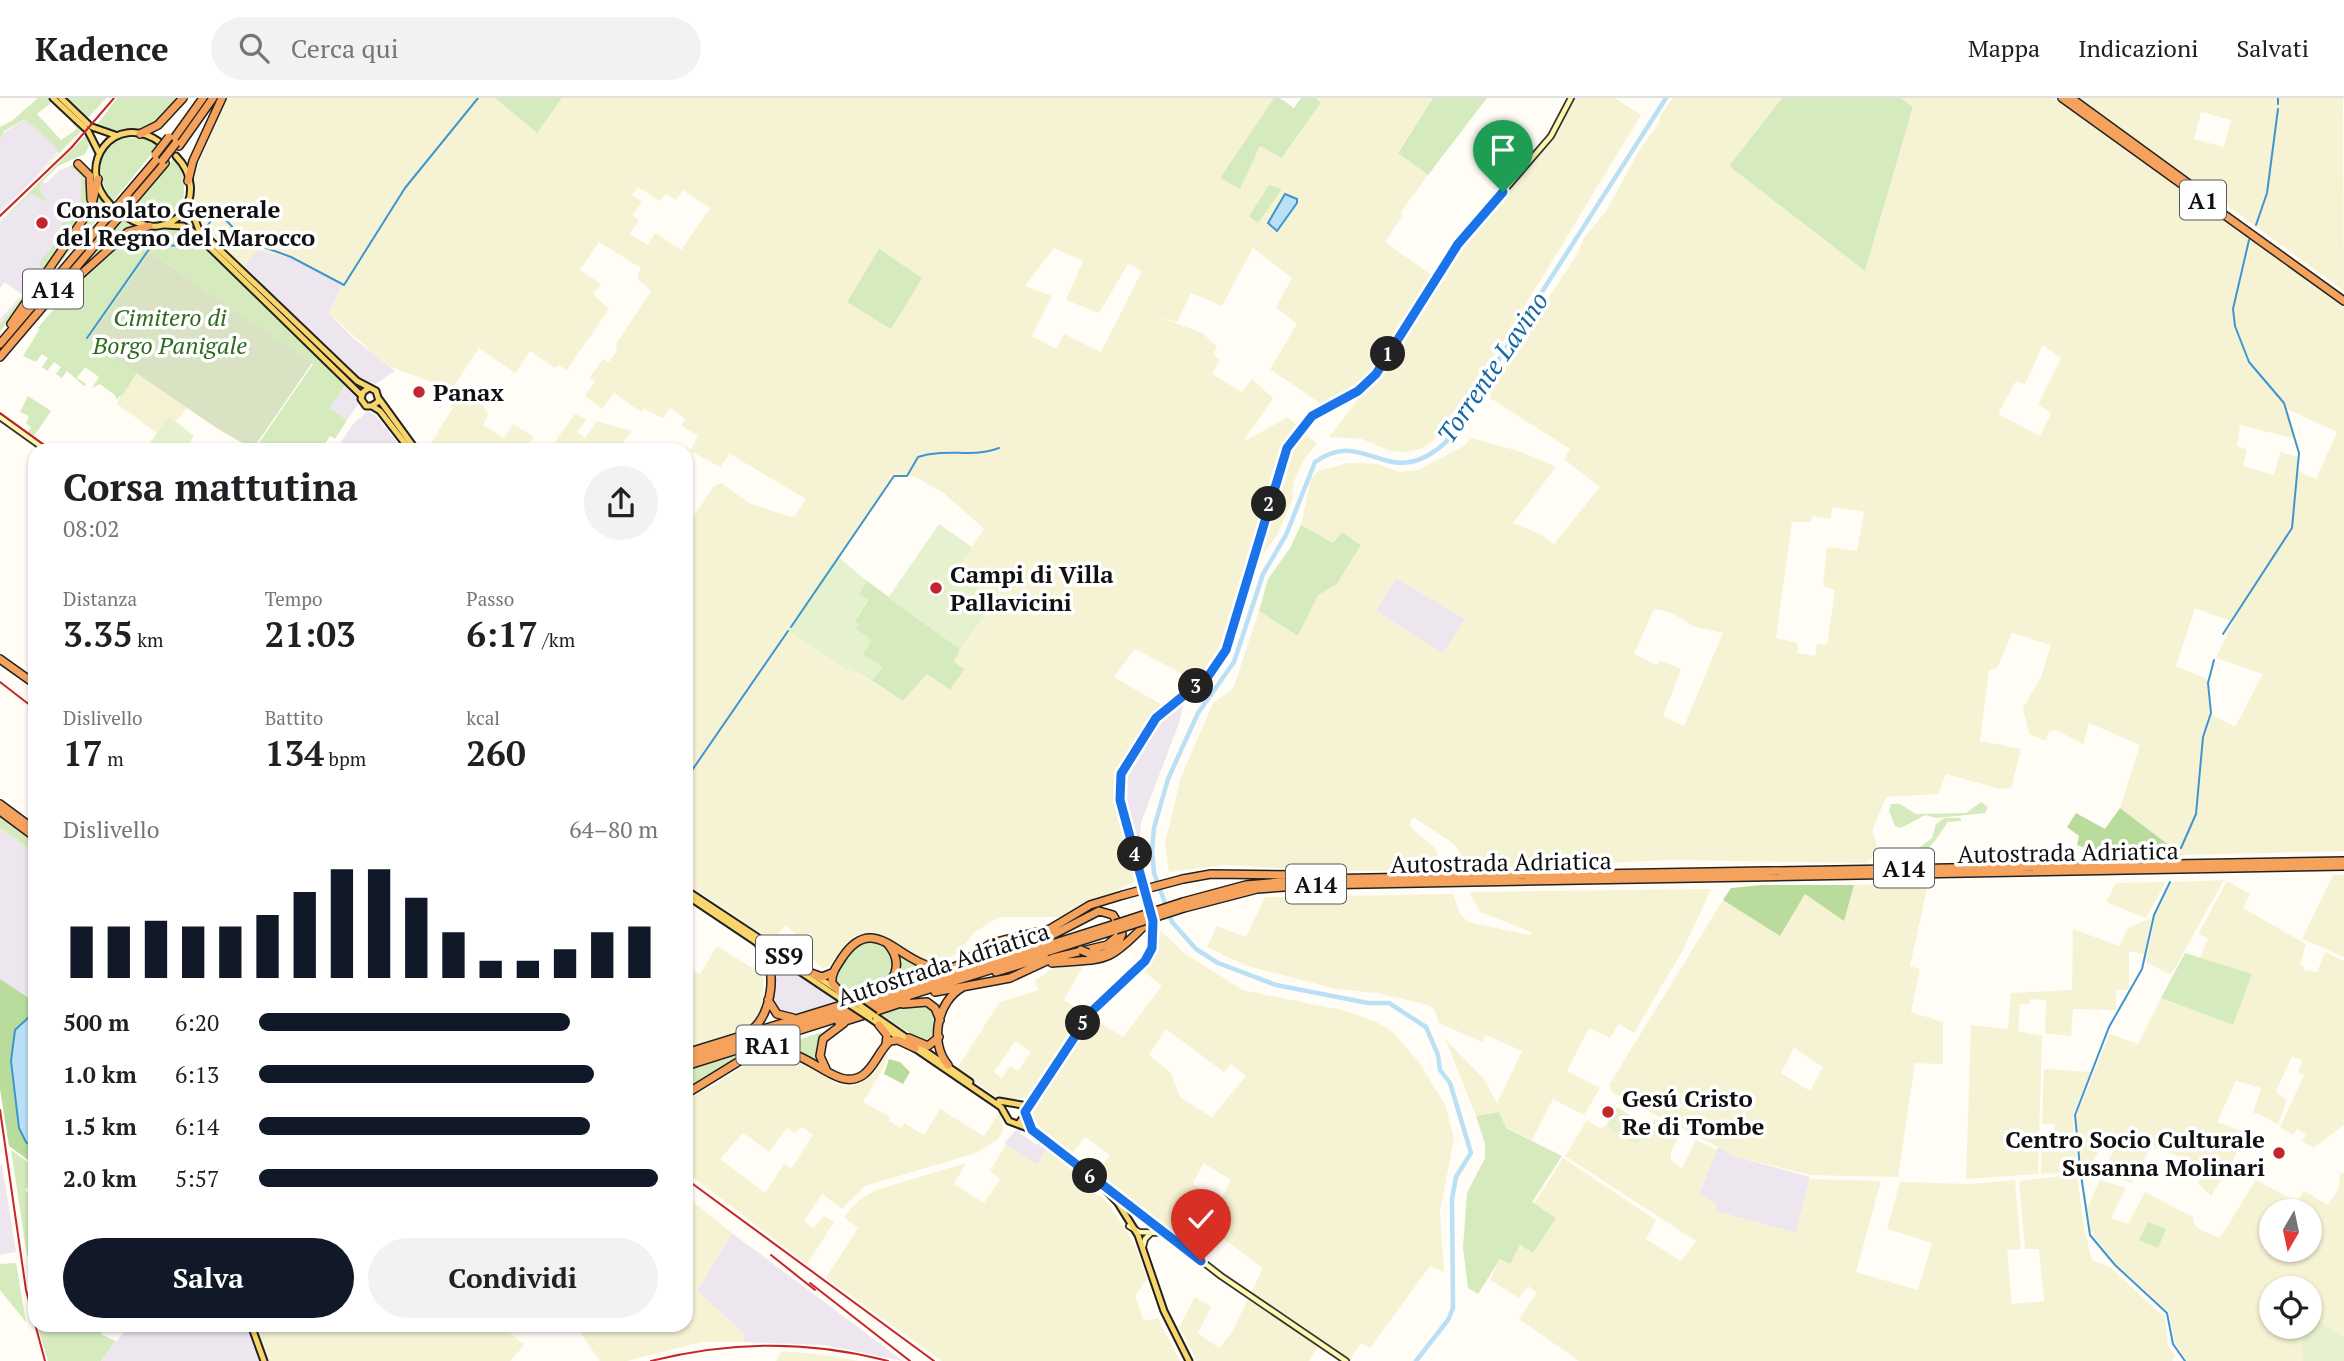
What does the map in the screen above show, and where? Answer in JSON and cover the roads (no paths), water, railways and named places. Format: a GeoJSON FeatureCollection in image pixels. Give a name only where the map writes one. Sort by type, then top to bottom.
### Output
{"type":"FeatureCollection","features":[{"type":"Feature","properties":{"kind":"highway"},"geometry":{"type":"LineString","coordinates":[[140,134],[159,125],[183,98]]}},
{"type":"Feature","properties":{"kind":"highway","name":"A14"},"geometry":{"type":"LineString","coordinates":[[0,350],[160,159],[202,98]]}},
{"type":"Feature","properties":{"kind":"highway"},"geometry":{"type":"LineString","coordinates":[[174,141],[213,98]]}},
{"type":"Feature","properties":{"kind":"highway"},"geometry":{"type":"LineString","coordinates":[[188,181],[193,161],[222,98]]}},
{"type":"Feature","properties":{"kind":"highway","name":"A1"},"geometry":{"type":"LineString","coordinates":[[2062,98],[2344,301]]}},
{"type":"Feature","properties":{"kind":"highway","name":"A1"},"geometry":{"type":"LineString","coordinates":[[2071,98],[2344,295]]}},
{"type":"Feature","properties":{"kind":"highway"},"geometry":{"type":"LineString","coordinates":[[10,324],[160,159]]}},
{"type":"Feature","properties":{"kind":"highway"},"geometry":{"type":"LineString","coordinates":[[0,357],[160,159]]}},
{"type":"Feature","properties":{"kind":"highway","name":"A14"},"geometry":{"type":"LineString","coordinates":[[0,344],[160,159]]}},
{"type":"Feature","properties":{"kind":"highway"},"geometry":{"type":"LineString","coordinates":[[78,164],[87,170],[92,181],[91,202],[85,218]]}},
{"type":"Feature","properties":{"kind":"highway"},"geometry":{"type":"LineString","coordinates":[[0,337],[85,218],[95,199],[98,179]]}},
{"type":"Feature","properties":{"kind":"highway"},"geometry":{"type":"LineString","coordinates":[[22,332],[125,235],[149,226]]}},
{"type":"Feature","properties":{"kind":"highway"},"geometry":{"type":"LineString","coordinates":[[0,658],[28,678]]}},
{"type":"Feature","properties":{"kind":"highway"},"geometry":{"type":"LineString","coordinates":[[0,804],[28,825]]}},
{"type":"Feature","properties":{"kind":"highway"},"geometry":{"type":"LineString","coordinates":[[0,811],[28,832]]}},
{"type":"Feature","properties":{"kind":"highway","name":"Autostrada Adriatica"},"geometry":{"type":"LineString","coordinates":[[693,1064],[1184,905],[1260,883],[1347,878],[2344,860]]}},
{"type":"Feature","properties":{"kind":"highway","name":"Autostrada Adriatica"},"geometry":{"type":"LineString","coordinates":[[1184,905],[1241,892],[1300,885],[2344,866]]}},
{"type":"Feature","properties":{"kind":"highway"},"geometry":{"type":"LineString","coordinates":[[1050,929],[1090,905],[1183,879],[1226,874],[1334,875],[1347,878]]}},
{"type":"Feature","properties":{"kind":"highway"},"geometry":{"type":"LineString","coordinates":[[1037,965],[1108,957],[1121,950],[1143,927],[1184,905]]}},
{"type":"Feature","properties":{"kind":"highway"},"geometry":{"type":"LineString","coordinates":[[944,983],[1012,968],[1068,950],[1106,953],[1120,941],[1122,922],[1113,911],[1096,909],[1069,924],[1050,929]]}},
{"type":"Feature","properties":{"kind":"highway"},"geometry":{"type":"LineString","coordinates":[[993,962],[1044,940],[1096,912],[1106,911],[1117,920],[1119,932],[1111,943],[1037,965]]}},
{"type":"Feature","properties":{"kind":"highway","name":"Autostrada Adriatica"},"geometry":{"type":"LineString","coordinates":[[693,1058],[993,962],[1115,927]]}},
{"type":"Feature","properties":{"kind":"highway","name":"RA1"},"geometry":{"type":"LineString","coordinates":[[693,1051],[928,978],[959,965],[999,941],[1050,929]]}},
{"type":"Feature","properties":{"kind":"highway"},"geometry":{"type":"LineString","coordinates":[[811,973],[822,977],[832,973],[856,942],[872,937],[930,968],[959,965]]}},
{"type":"Feature","properties":{"kind":"highway"},"geometry":{"type":"LineString","coordinates":[[855,999],[880,991],[893,979],[897,962],[887,943]]}},
{"type":"Feature","properties":{"kind":"highway"},"geometry":{"type":"LineString","coordinates":[[721,1043],[758,1025],[765,1015],[769,958],[759,945]]}},
{"type":"Feature","properties":{"kind":"highway"},"geometry":{"type":"LineString","coordinates":[[769,978],[775,965],[783,963],[792,967]]}},
{"type":"Feature","properties":{"kind":"highway","name":"RA1"},"geometry":{"type":"LineString","coordinates":[[693,1090],[769,1045],[858,1017],[874,1015],[941,989],[1010,978],[1037,965]]}},
{"type":"Feature","properties":{"kind":"highway"},"geometry":{"type":"LineString","coordinates":[[832,973],[832,983],[840,992]]}},
{"type":"Feature","properties":{"kind":"highway"},"geometry":{"type":"LineString","coordinates":[[948,1065],[940,1055],[942,1008],[949,997],[975,983]]}},
{"type":"Feature","properties":{"kind":"highway"},"geometry":{"type":"LineString","coordinates":[[768,999],[774,1011],[788,1018],[841,1004]]}},
{"type":"Feature","properties":{"kind":"highway"},"geometry":{"type":"LineString","coordinates":[[874,1015],[921,1000],[933,1006],[940,1020]]}},
{"type":"Feature","properties":{"kind":"highway"},"geometry":{"type":"LineString","coordinates":[[831,1074],[820,1056],[823,1039],[832,1029],[858,1017]]}},
{"type":"Feature","properties":{"kind":"highway"},"geometry":{"type":"LineString","coordinates":[[879,1025],[887,1035],[886,1045]]}},
{"type":"Feature","properties":{"kind":"highway"},"geometry":{"type":"LineString","coordinates":[[909,1038],[928,1046],[939,1037]]}},
{"type":"Feature","properties":{"kind":"highway"},"geometry":{"type":"LineString","coordinates":[[723,1072],[757,1053],[779,1049],[796,1052],[846,1080],[863,1076],[886,1045],[896,1039],[915,1048]]}},
{"type":"Feature","properties":{"kind":"main road"},"geometry":{"type":"LineString","coordinates":[[53,98],[88,128],[118,135],[140,134],[161,143]]}},
{"type":"Feature","properties":{"kind":"main road"},"geometry":{"type":"LineString","coordinates":[[61,98],[88,128],[99,152],[98,179],[102,194],[110,204]]}},
{"type":"Feature","properties":{"kind":"main road"},"geometry":{"type":"LineString","coordinates":[[1019,1123],[1091,1012],[1145,961],[1152,948],[1153,921],[1120,800],[1121,774],[1156,718],[1209,675],[1226,650],[1287,448],[1312,416],[1358,391],[1376,374],[1458,244],[1551,136],[1571,98]]}},
{"type":"Feature","properties":{"kind":"main road"},"geometry":{"type":"LineString","coordinates":[[99,152],[106,141],[118,135]]}},
{"type":"Feature","properties":{"kind":"main road"},"geometry":{"type":"LineString","coordinates":[[176,156],[186,169],[188,201],[200,230],[357,381],[376,391],[411,443]]}},
{"type":"Feature","properties":{"kind":"main road"},"geometry":{"type":"LineString","coordinates":[[164,225],[179,219],[188,201]]}},
{"type":"Feature","properties":{"kind":"main road"},"geometry":{"type":"LineString","coordinates":[[125,216],[149,226],[183,226],[195,233],[361,395],[362,403],[387,419],[405,443]]}},
{"type":"Feature","properties":{"kind":"main road"},"geometry":{"type":"LineString","coordinates":[[361,395],[369,388]]}},
{"type":"Feature","properties":{"kind":"main road"},"geometry":{"type":"LineString","coordinates":[[372,407],[379,399]]}},
{"type":"Feature","properties":{"kind":"main road"},"geometry":{"type":"LineString","coordinates":[[0,417],[36,443]]}},
{"type":"Feature","properties":{"kind":"main road","name":"SS9"},"geometry":{"type":"LineString","coordinates":[[693,895],[840,992],[855,999],[1002,1104],[1019,1104],[1032,1130]]}},
{"type":"Feature","properties":{"kind":"main road","name":"SS9"},"geometry":{"type":"LineString","coordinates":[[693,900],[841,1004],[874,1015],[879,1025],[993,1101],[1009,1121],[1032,1130],[1097,1181],[1128,1218],[1143,1248],[1147,1264]]}},
{"type":"Feature","properties":{"kind":"main road"},"geometry":{"type":"LineString","coordinates":[[1019,1104],[1034,1097]]}},
{"type":"Feature","properties":{"kind":"main road"},"geometry":{"type":"LineString","coordinates":[[1005,1113],[1010,1104]]}},
{"type":"Feature","properties":{"kind":"main road","name":"SS9"},"geometry":{"type":"LineString","coordinates":[[1089,1175],[1129,1226],[1147,1264],[1166,1316],[1189,1361]]}},
{"type":"Feature","properties":{"kind":"main road"},"geometry":{"type":"LineString","coordinates":[[1097,1181],[1251,1297],[1346,1361]]}},
{"type":"Feature","properties":{"kind":"main road"},"geometry":{"type":"LineString","coordinates":[[1137,1210],[1128,1218],[1129,1226],[1135,1231],[1169,1235]]}},
{"type":"Feature","properties":{"kind":"main road"},"geometry":{"type":"LineString","coordinates":[[1143,1248],[1152,1222]]}},
{"type":"Feature","properties":{"kind":"main road"},"geometry":{"type":"LineString","coordinates":[[254,1332],[264,1361]]}},
{"type":"Feature","properties":{"kind":"water"},"geometry":{"type":"Polygon","coordinates":[[[1285,194],[1297,199],[1297,203],[1277,231],[1268,223],[1285,194]]]}},
{"type":"Feature","properties":{"kind":"water"},"geometry":{"type":"Polygon","coordinates":[[[28,1018],[28,1144],[19,1128],[11,1061],[15,1030],[28,1018]]]}},
{"type":"Feature","properties":{"kind":"waterway"},"geometry":{"type":"LineString","coordinates":[[216,215],[219,213],[245,240],[291,257],[344,285],[405,188],[478,98]]}},
{"type":"Feature","properties":{"kind":"waterway","name":"Torrente Lavino"},"geometry":{"type":"LineString","coordinates":[[1416,1361],[1448,1320],[1453,1308],[1452,1199],[1456,1177],[1471,1153],[1450,1083],[1440,1070],[1438,1055],[1426,1027],[1389,1003],[1368,1003],[1276,985],[1218,963],[1196,949],[1172,922],[1154,873],[1154,828],[1168,779],[1198,713],[1234,662],[1263,574],[1286,535],[1315,462],[1333,453],[1349,451],[1393,462],[1408,462],[1426,457],[1446,442],[1666,98]]}},
{"type":"Feature","properties":{"kind":"waterway"},"geometry":{"type":"LineString","coordinates":[[2278,98],[2278,104]]}},
{"type":"Feature","properties":{"kind":"waterway"},"geometry":{"type":"LineString","coordinates":[[2256,225],[2267,193],[2278,109]]}},
{"type":"Feature","properties":{"kind":"waterway"},"geometry":{"type":"LineString","coordinates":[[204,230],[214,217]]}},
{"type":"Feature","properties":{"kind":"waterway"},"geometry":{"type":"LineString","coordinates":[[87,338],[152,245],[191,246],[196,239]]}},
{"type":"Feature","properties":{"kind":"waterway"},"geometry":{"type":"LineString","coordinates":[[2223,634],[2292,528],[2299,453],[2284,403],[2249,362],[2235,326],[2233,309],[2249,240]]}},
{"type":"Feature","properties":{"kind":"waterway"},"geometry":{"type":"LineString","coordinates":[[791,627],[894,476],[907,476],[918,457],[928,454],[980,452],[999,448]]}},
{"type":"Feature","properties":{"kind":"waterway"},"geometry":{"type":"LineString","coordinates":[[693,769],[788,631]]}},
{"type":"Feature","properties":{"kind":"waterway"},"geometry":{"type":"LineString","coordinates":[[2181,848],[2196,814],[2203,737],[2211,713],[2208,683],[2214,660]]}},
{"type":"Feature","properties":{"kind":"waterway"},"geometry":{"type":"LineString","coordinates":[[2080,1168],[2075,1115],[2109,1027],[2142,969],[2154,915],[2170,882]]}},
{"type":"Feature","properties":{"kind":"waterway"},"geometry":{"type":"LineString","coordinates":[[2081,1175],[2090,1235],[2115,1265],[2167,1313],[2173,1344],[2185,1361]]}},
{"type":"Feature","properties":{"kind":"tram line"},"geometry":{"type":"LineString","coordinates":[[0,413],[41,443]]}},
{"type":"Feature","properties":{"kind":"railway"},"geometry":{"type":"LineString","coordinates":[[0,216],[71,148],[114,98]]}},
{"type":"Feature","properties":{"kind":"railway"},"geometry":{"type":"LineString","coordinates":[[0,682],[28,704]]}},
{"type":"Feature","properties":{"kind":"railway"},"geometry":{"type":"LineString","coordinates":[[0,1110],[28,1297]]}},
{"type":"Feature","properties":{"kind":"railway"},"geometry":{"type":"LineString","coordinates":[[693,1184],[934,1361]]}},
{"type":"Feature","properties":{"kind":"railway"},"geometry":{"type":"LineString","coordinates":[[771,1255],[815,1290]]}},
{"type":"Feature","properties":{"kind":"railway"},"geometry":{"type":"LineString","coordinates":[[810,1283],[910,1361]]}},
{"type":"Feature","properties":{"kind":"railway"},"geometry":{"type":"LineString","coordinates":[[37,1332],[45,1361]]}},
{"type":"Feature","properties":{"kind":"railway"},"geometry":{"type":"LineString","coordinates":[[651,1361],[710,1350],[770,1346],[829,1349],[888,1361]]}},
{"type":"Feature","properties":{"kind":"place","name":"Consolato Generale del Regno del Marocco"},"geometry":{"type":"Point","coordinates":[42,223]}},
{"type":"Feature","properties":{"kind":"place","name":"Panax"},"geometry":{"type":"Point","coordinates":[419,392]}},
{"type":"Feature","properties":{"kind":"place","name":"Campi di Villa Pallavicini"},"geometry":{"type":"Point","coordinates":[936,588]}},
{"type":"Feature","properties":{"kind":"place","name":"Gesú Cristo Re di Tombe"},"geometry":{"type":"Point","coordinates":[1608,1112]}},
{"type":"Feature","properties":{"kind":"place","name":"Centro Socio Culturale Susanna Molinari"},"geometry":{"type":"Point","coordinates":[2279,1153]}},
{"type":"Feature","properties":{"kind":"park label","name":"Cimitero di Borgo Panigale"},"geometry":{"type":"Point","coordinates":[170,331]}}]}
